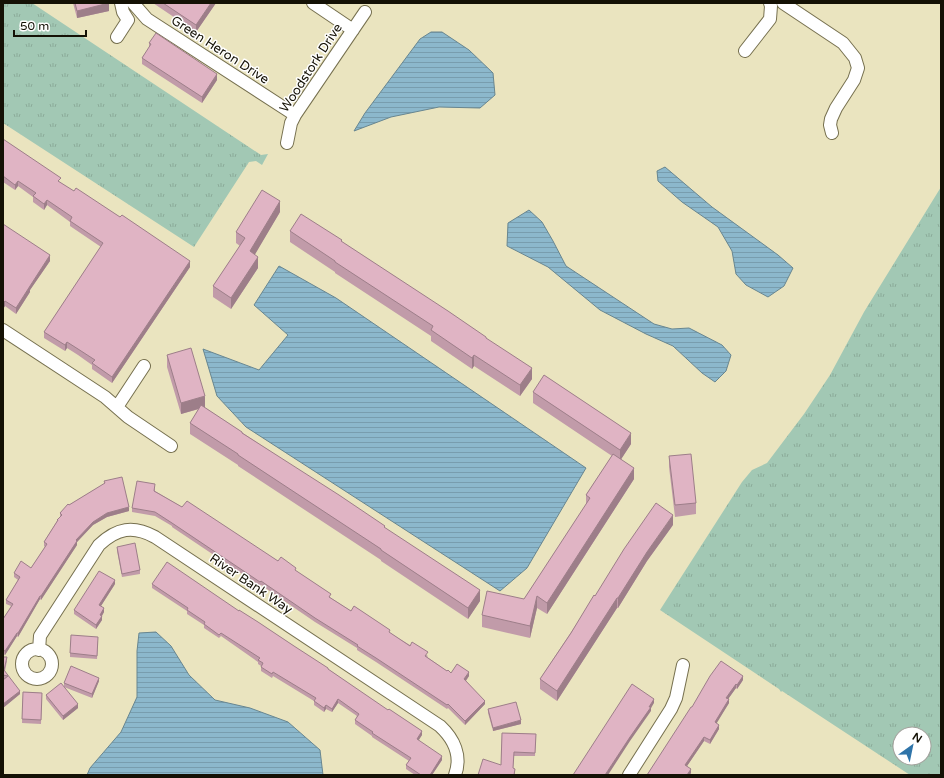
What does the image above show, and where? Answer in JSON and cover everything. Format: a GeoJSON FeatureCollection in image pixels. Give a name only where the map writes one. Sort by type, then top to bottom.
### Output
{"type":"FeatureCollection","features":[{"type":"Feature","properties":{"kind":"street"},"geometry":{"type":"LineString","coordinates":[[313,3],[353,30]]}},
{"type":"Feature","properties":{"kind":"street"},"geometry":{"type":"LineString","coordinates":[[745,51],[770,19],[770,3]]}},
{"type":"Feature","properties":{"kind":"street"},"geometry":{"type":"LineString","coordinates":[[783,3],[843,43],[855,58],[858,68],[854,80],[836,108],[831,119],[830,126],[832,133]]}},
{"type":"Feature","properties":{"kind":"street"},"geometry":{"type":"LineString","coordinates":[[117,37],[128,20],[122,8],[134,5]]}},
{"type":"Feature","properties":{"kind":"street","name":"Green Heron Drive"},"geometry":{"type":"LineString","coordinates":[[134,5],[147,19],[295,115]]}},
{"type":"Feature","properties":{"kind":"street","name":"Woodstork Drive"},"geometry":{"type":"LineString","coordinates":[[287,143],[291,123],[295,115],[365,12]]}},
{"type":"Feature","properties":{"kind":"street"},"geometry":{"type":"LineString","coordinates":[[3,330],[105,397],[128,417],[172,446]]}},
{"type":"Feature","properties":{"kind":"street"},"geometry":{"type":"LineString","coordinates":[[117,407],[144,366]]}},
{"type":"Feature","properties":{"kind":"street","name":"River Bank Way"},"geometry":{"type":"LineString","coordinates":[[39,650],[40,636],[99,545],[107,537],[116,532],[136,530],[146,532],[440,726],[454,742],[457,752],[455,775]]}},
{"type":"Feature","properties":{"kind":"street"},"geometry":{"type":"LineString","coordinates":[[629,775],[671,710],[676,698],[683,665]]}},
{"type":"Feature","properties":{"kind":"green space"},"geometry":{"type":"Polygon","coordinates":[[[3,3],[32,3],[261,155],[268,154],[262,165],[256,161],[249,162],[194,247],[3,123],[3,3]]]}},
{"type":"Feature","properties":{"kind":"green space"},"geometry":{"type":"Polygon","coordinates":[[[941,187],[941,775],[910,775],[896,766],[932,766],[932,726],[892,726],[892,763],[782,691],[781,692],[779,689],[660,610],[742,482],[752,470],[767,463],[804,414],[830,375],[864,312],[941,187]]]}},
{"type":"Feature","properties":{"kind":"water"},"geometry":{"type":"Polygon","coordinates":[[[431,32],[442,32],[469,50],[493,73],[495,95],[480,108],[439,107],[391,117],[354,131],[365,113],[420,39],[431,32]]]}},
{"type":"Feature","properties":{"kind":"water"},"geometry":{"type":"Polygon","coordinates":[[[665,167],[712,207],[778,255],[793,268],[784,286],[768,297],[746,285],[736,274],[732,251],[718,227],[682,202],[658,181],[657,171],[665,167]]]}},
{"type":"Feature","properties":{"kind":"water"},"geometry":{"type":"Polygon","coordinates":[[[529,210],[542,222],[566,266],[654,324],[672,329],[689,328],[722,345],[731,355],[726,371],[715,382],[702,373],[673,346],[600,310],[548,267],[507,246],[508,223],[529,210]]]}},
{"type":"Feature","properties":{"kind":"water"},"geometry":{"type":"Polygon","coordinates":[[[279,266],[336,298],[586,468],[527,568],[500,591],[246,427],[217,396],[203,349],[259,370],[288,335],[254,305],[279,266]]]}},
{"type":"Feature","properties":{"kind":"water"},"geometry":{"type":"Polygon","coordinates":[[[156,632],[171,646],[189,675],[215,700],[250,708],[288,722],[320,750],[323,775],[87,775],[90,768],[121,732],[137,697],[137,651],[139,633],[156,632]]]}},
{"type":"Feature","properties":{"kind":"building"},"geometry":{"type":"Polygon","coordinates":[[[75,3],[109,3],[77,11],[75,3]]]}},
{"type":"Feature","properties":{"kind":"building"},"geometry":{"type":"Polygon","coordinates":[[[163,3],[211,3],[196,25],[163,3]]]}},
{"type":"Feature","properties":{"kind":"building"},"geometry":{"type":"Polygon","coordinates":[[[156,33],[217,74],[202,97],[142,58],[151,44],[149,43],[156,33]]]}},
{"type":"Feature","properties":{"kind":"building"},"geometry":{"type":"Polygon","coordinates":[[[3,139],[61,178],[58,181],[74,191],[76,188],[120,217],[122,215],[190,261],[112,377],[92,363],[95,360],[67,342],[65,345],[44,332],[103,243],[70,221],[72,217],[47,200],[44,204],[33,196],[36,193],[18,181],[15,185],[3,176],[3,139]]]}},
{"type":"Feature","properties":{"kind":"building"},"geometry":{"type":"Polygon","coordinates":[[[262,190],[280,201],[250,251],[258,257],[231,298],[213,286],[245,238],[236,232],[262,190]]]}},
{"type":"Feature","properties":{"kind":"building"},"geometry":{"type":"Polygon","coordinates":[[[301,214],[532,368],[520,385],[474,355],[472,358],[431,330],[433,326],[290,231],[301,214]]]}},
{"type":"Feature","properties":{"kind":"building"},"geometry":{"type":"Polygon","coordinates":[[[3,224],[50,255],[16,308],[5,301],[3,303],[3,224]]]}},
{"type":"Feature","properties":{"kind":"building"},"geometry":{"type":"Polygon","coordinates":[[[191,348],[205,396],[181,403],[167,355],[191,348]]]}},
{"type":"Feature","properties":{"kind":"building"},"geometry":{"type":"Polygon","coordinates":[[[544,375],[631,433],[620,450],[533,392],[544,375]]]}},
{"type":"Feature","properties":{"kind":"building"},"geometry":{"type":"Polygon","coordinates":[[[201,405],[339,495],[385,526],[384,527],[480,590],[468,608],[190,423],[201,405]]]}},
{"type":"Feature","properties":{"kind":"building"},"geometry":{"type":"Polygon","coordinates":[[[613,454],[634,468],[547,603],[537,596],[530,626],[482,615],[487,591],[524,599],[590,498],[586,495],[613,454]]]}},
{"type":"Feature","properties":{"kind":"building"},"geometry":{"type":"Polygon","coordinates":[[[691,454],[696,503],[675,505],[669,456],[691,454]]]}},
{"type":"Feature","properties":{"kind":"building"},"geometry":{"type":"Polygon","coordinates":[[[122,477],[129,507],[107,513],[93,522],[76,540],[77,541],[40,596],[18,633],[5,651],[3,650],[3,619],[13,604],[6,600],[20,577],[14,573],[21,561],[31,568],[47,544],[44,542],[57,520],[62,515],[60,513],[68,504],[69,505],[105,483],[104,481],[122,477]]]}},
{"type":"Feature","properties":{"kind":"building"},"geometry":{"type":"Polygon","coordinates":[[[137,481],[155,484],[154,491],[182,507],[187,501],[278,561],[281,557],[296,568],[295,570],[331,594],[329,597],[351,611],[354,606],[390,630],[389,632],[410,646],[412,642],[428,652],[425,656],[447,671],[448,670],[451,673],[457,664],[469,672],[464,679],[485,701],[465,721],[448,704],[447,705],[155,512],[132,508],[137,481]]]}},
{"type":"Feature","properties":{"kind":"building"},"geometry":{"type":"Polygon","coordinates":[[[656,503],[673,515],[647,552],[557,691],[540,679],[624,549],[656,503]]]}},
{"type":"Feature","properties":{"kind":"building"},"geometry":{"type":"Polygon","coordinates":[[[135,543],[140,570],[122,574],[117,547],[135,543]]]}},
{"type":"Feature","properties":{"kind":"building"},"geometry":{"type":"Polygon","coordinates":[[[167,562],[239,611],[328,668],[388,710],[389,709],[422,731],[417,739],[442,756],[430,775],[421,775],[406,765],[411,758],[372,733],[373,732],[355,720],[359,714],[338,699],[332,709],[326,705],[324,708],[314,701],[316,698],[273,672],[272,674],[261,667],[263,663],[258,660],[260,658],[221,633],[219,635],[204,624],[205,622],[187,610],[188,608],[152,584],[167,562]]]}},
{"type":"Feature","properties":{"kind":"building"},"geometry":{"type":"Polygon","coordinates":[[[99,571],[115,580],[99,605],[104,608],[100,615],[102,616],[96,625],[74,610],[99,571]]]}},
{"type":"Feature","properties":{"kind":"building"},"geometry":{"type":"Polygon","coordinates":[[[71,635],[98,637],[97,656],[70,653],[71,635]]]}},
{"type":"Feature","properties":{"kind":"building"},"geometry":{"type":"Polygon","coordinates":[[[3,657],[7,657],[4,670],[20,691],[3,704],[3,680],[8,676],[3,675],[3,657]]]}},
{"type":"Feature","properties":{"kind":"building"},"geometry":{"type":"Polygon","coordinates":[[[721,661],[743,676],[726,698],[729,699],[715,722],[719,725],[710,740],[704,737],[685,765],[691,769],[687,775],[647,775],[692,707],[710,676],[721,661]]]}},
{"type":"Feature","properties":{"kind":"building"},"geometry":{"type":"Polygon","coordinates":[[[71,666],[99,678],[92,694],[64,683],[71,666]]]}},
{"type":"Feature","properties":{"kind":"building"},"geometry":{"type":"Polygon","coordinates":[[[61,683],[78,704],[63,716],[46,695],[61,683]]]}},
{"type":"Feature","properties":{"kind":"building"},"geometry":{"type":"Polygon","coordinates":[[[632,684],[654,699],[649,707],[651,707],[605,775],[573,775],[632,684]]]}},
{"type":"Feature","properties":{"kind":"building"},"geometry":{"type":"Polygon","coordinates":[[[23,692],[42,693],[41,720],[22,719],[23,692]]]}},
{"type":"Feature","properties":{"kind":"building"},"geometry":{"type":"Polygon","coordinates":[[[516,702],[521,720],[493,728],[488,709],[516,702]]]}},
{"type":"Feature","properties":{"kind":"building"},"geometry":{"type":"Polygon","coordinates":[[[502,733],[536,734],[535,753],[514,752],[514,775],[478,775],[483,759],[501,765],[502,733]]]}}]}
